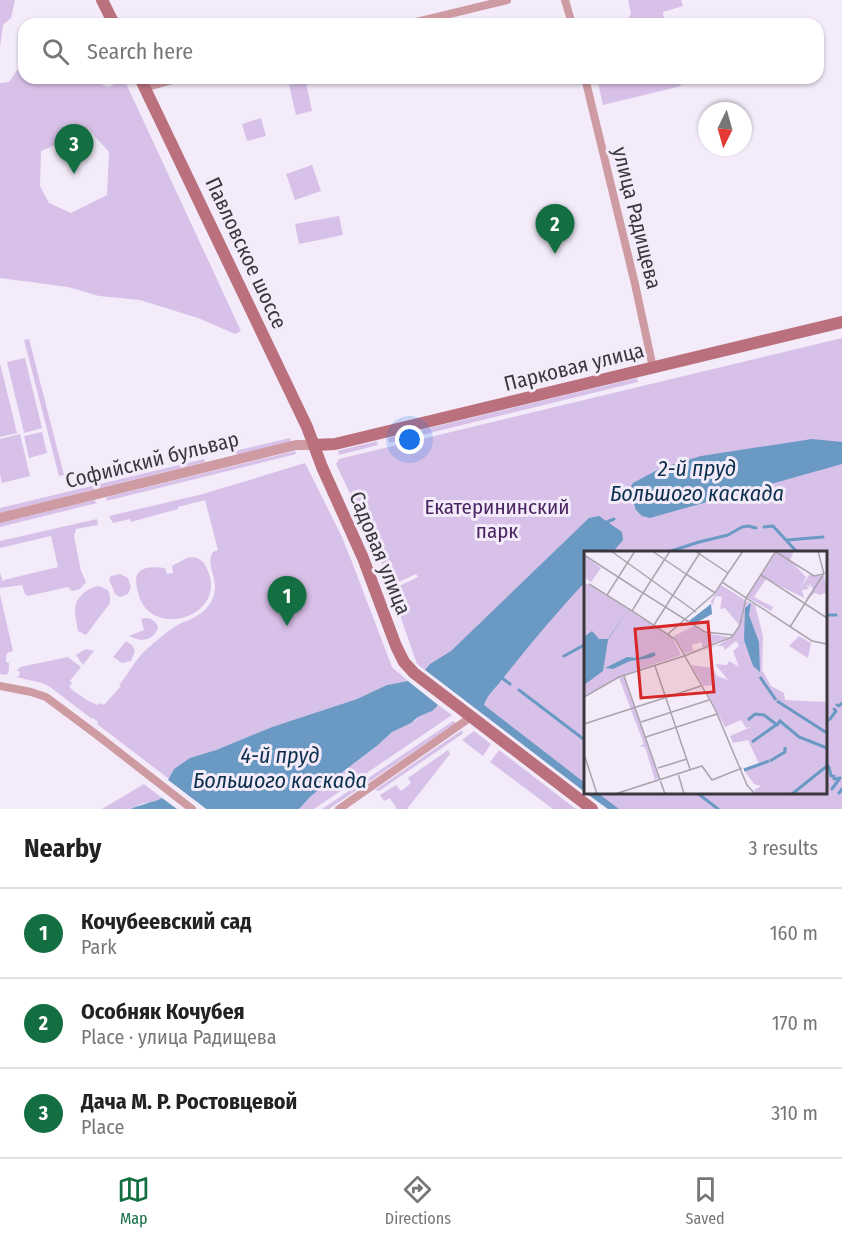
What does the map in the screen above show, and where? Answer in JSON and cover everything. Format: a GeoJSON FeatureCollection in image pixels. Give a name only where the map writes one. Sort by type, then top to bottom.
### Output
{"type":"FeatureCollection","features":[{"type":"Feature","properties":{"kind":"main road"},"geometry":{"type":"LineString","coordinates":[[102,0],[111,18]]}},
{"type":"Feature","properties":{"kind":"main road","name":"Павловское шоссе"},"geometry":{"type":"LineString","coordinates":[[142,84],[289,388],[314,445]]}},
{"type":"Feature","properties":{"kind":"main road","name":"Парковая улица"},"geometry":{"type":"LineString","coordinates":[[314,445],[335,444],[842,322]]}},
{"type":"Feature","properties":{"kind":"main road","name":"Садовая улица"},"geometry":{"type":"LineString","coordinates":[[314,445],[363,558],[404,662],[414,673],[471,717]]}},
{"type":"Feature","properties":{"kind":"main road"},"geometry":{"type":"LineString","coordinates":[[471,717],[592,809]]}},
{"type":"Feature","properties":{"kind":"street"},"geometry":{"type":"LineString","coordinates":[[433,18],[507,0]]}},
{"type":"Feature","properties":{"kind":"street"},"geometry":{"type":"LineString","coordinates":[[565,0],[570,18]]}},
{"type":"Feature","properties":{"kind":"street","name":"улица Радищева"},"geometry":{"type":"LineString","coordinates":[[586,84],[654,368]]}},
{"type":"Feature","properties":{"kind":"street","name":"Софийский бульвар"},"geometry":{"type":"LineString","coordinates":[[0,518],[296,445],[314,445]]}},
{"type":"Feature","properties":{"kind":"street"},"geometry":{"type":"LineString","coordinates":[[0,686],[46,697],[192,809]]}},
{"type":"Feature","properties":{"kind":"street"},"geometry":{"type":"LineString","coordinates":[[339,809],[471,717]]}},
{"type":"Feature","properties":{"kind":"green space"},"geometry":{"type":"Polygon","coordinates":[[[0,0],[15,0],[11,18],[3,25],[0,47],[0,0]]]}},
{"type":"Feature","properties":{"kind":"green space"},"geometry":{"type":"Polygon","coordinates":[[[628,0],[681,0],[683,6],[663,12],[664,18],[628,18],[631,14],[628,0]]]}},
{"type":"Feature","properties":{"kind":"green space"},"geometry":{"type":"Polygon","coordinates":[[[18,69],[18,84],[100,84],[109,87],[115,84],[126,84],[241,331],[235,334],[198,318],[140,300],[99,296],[68,287],[0,278],[0,83],[9,82],[18,69]],[[89,130],[41,151],[40,186],[49,203],[71,213],[107,195],[109,152],[89,130]]]}},
{"type":"Feature","properties":{"kind":"green space"},"geometry":{"type":"Polygon","coordinates":[[[306,84],[312,111],[296,115],[289,85],[306,84]]]}},
{"type":"Feature","properties":{"kind":"green space"},"geometry":{"type":"Polygon","coordinates":[[[598,84],[680,84],[681,86],[603,105],[598,84]]]}},
{"type":"Feature","properties":{"kind":"green space"},"geometry":{"type":"Polygon","coordinates":[[[261,118],[266,136],[247,141],[242,124],[261,118]]]}},
{"type":"Feature","properties":{"kind":"green space"},"geometry":{"type":"Polygon","coordinates":[[[312,165],[321,191],[295,200],[286,174],[312,165]]]}},
{"type":"Feature","properties":{"kind":"green space"},"geometry":{"type":"Polygon","coordinates":[[[339,216],[343,235],[299,244],[295,224],[339,216]]]}},
{"type":"Feature","properties":{"kind":"green space","name":"Екатерининский парк"},"geometry":{"type":"Polygon","coordinates":[[[842,338],[842,809],[608,809],[587,794],[827,794],[827,551],[584,551],[584,791],[417,664],[391,590],[418,577],[416,574],[390,586],[378,553],[336,464],[339,459],[842,338]]]}},
{"type":"Feature","properties":{"kind":"green space"},"geometry":{"type":"Polygon","coordinates":[[[29,339],[64,475],[59,476],[24,340],[29,339]]]}},
{"type":"Feature","properties":{"kind":"green space"},"geometry":{"type":"Polygon","coordinates":[[[25,358],[42,428],[24,433],[7,362],[25,358]]]}},
{"type":"Feature","properties":{"kind":"green space"},"geometry":{"type":"Polygon","coordinates":[[[0,363],[17,433],[0,437],[0,363]]]}},
{"type":"Feature","properties":{"kind":"green space"},"geometry":{"type":"Polygon","coordinates":[[[637,378],[638,382],[389,443],[388,438],[637,378]]]}},
{"type":"Feature","properties":{"kind":"green space"},"geometry":{"type":"Polygon","coordinates":[[[42,432],[47,453],[29,458],[24,436],[42,432]]]}},
{"type":"Feature","properties":{"kind":"green space"},"geometry":{"type":"Polygon","coordinates":[[[20,434],[30,476],[2,483],[0,439],[20,434]]]}},
{"type":"Feature","properties":{"kind":"green space"},"geometry":{"type":"Polygon","coordinates":[[[290,438],[291,442],[236,455],[235,451],[290,438]]]}},
{"type":"Feature","properties":{"kind":"green space"},"geometry":{"type":"Polygon","coordinates":[[[377,441],[378,445],[339,455],[338,451],[377,441]]]}},
{"type":"Feature","properties":{"kind":"green space"},"geometry":{"type":"Polygon","coordinates":[[[295,451],[296,454],[106,501],[107,497],[295,451]]]}},
{"type":"Feature","properties":{"kind":"green space"},"geometry":{"type":"Polygon","coordinates":[[[204,459],[205,462],[0,513],[0,508],[204,459]]]}},
{"type":"Feature","properties":{"kind":"green space"},"geometry":{"type":"Polygon","coordinates":[[[305,463],[341,535],[392,667],[408,681],[387,685],[357,699],[272,727],[191,758],[174,769],[169,779],[50,687],[16,677],[19,676],[20,672],[17,671],[20,667],[68,657],[81,667],[70,681],[72,683],[69,687],[90,702],[104,705],[121,686],[119,685],[144,652],[171,629],[198,615],[209,605],[215,589],[210,564],[213,552],[218,550],[205,500],[131,522],[130,519],[113,523],[109,516],[203,494],[305,463]]]}},
{"type":"Feature","properties":{"kind":"green space"},"geometry":{"type":"Polygon","coordinates":[[[94,500],[97,503],[0,527],[0,523],[94,500]]]}},
{"type":"Feature","properties":{"kind":"green space"},"geometry":{"type":"Polygon","coordinates":[[[97,519],[98,525],[76,529],[74,536],[81,571],[86,582],[80,589],[72,591],[68,587],[28,596],[22,585],[0,588],[0,572],[3,582],[58,567],[51,536],[0,548],[0,541],[97,519]]]}},
{"type":"Feature","properties":{"kind":"green space"},"geometry":{"type":"Polygon","coordinates":[[[193,557],[204,564],[210,577],[211,591],[206,603],[196,612],[172,619],[159,617],[148,611],[137,590],[136,580],[139,572],[156,567],[165,568],[167,574],[173,573],[172,566],[193,557]]]}},
{"type":"Feature","properties":{"kind":"green space"},"geometry":{"type":"Polygon","coordinates":[[[120,574],[128,578],[131,587],[128,594],[120,597],[115,594],[109,579],[111,576],[120,574]]]}},
{"type":"Feature","properties":{"kind":"green space"},"geometry":{"type":"Polygon","coordinates":[[[99,586],[108,590],[110,603],[86,635],[78,631],[75,607],[82,594],[99,586]]]}},
{"type":"Feature","properties":{"kind":"green space"},"geometry":{"type":"Polygon","coordinates":[[[0,594],[13,651],[7,653],[6,657],[6,662],[9,663],[7,675],[0,674],[0,594]]]}},
{"type":"Feature","properties":{"kind":"green space"},"geometry":{"type":"Polygon","coordinates":[[[141,619],[153,620],[157,625],[154,635],[143,640],[129,636],[144,630],[141,619]]]}},
{"type":"Feature","properties":{"kind":"green space"},"geometry":{"type":"Polygon","coordinates":[[[126,641],[135,651],[131,661],[122,663],[113,657],[126,641]]]}},
{"type":"Feature","properties":{"kind":"green space"},"geometry":{"type":"Polygon","coordinates":[[[86,649],[94,651],[83,665],[76,655],[86,649]]]}},
{"type":"Feature","properties":{"kind":"green space"},"geometry":{"type":"Polygon","coordinates":[[[438,705],[452,715],[314,809],[299,809],[311,796],[392,732],[428,713],[438,705]]]}},
{"type":"Feature","properties":{"kind":"green space"},"geometry":{"type":"Polygon","coordinates":[[[453,721],[456,723],[329,809],[322,809],[453,721]]]}},
{"type":"Feature","properties":{"kind":"green space"},"geometry":{"type":"Polygon","coordinates":[[[462,730],[461,735],[379,791],[375,790],[462,730]]]}},
{"type":"Feature","properties":{"kind":"green space"},"geometry":{"type":"Polygon","coordinates":[[[474,731],[491,744],[483,756],[462,740],[474,731]]]}},
{"type":"Feature","properties":{"kind":"green space"},"geometry":{"type":"Polygon","coordinates":[[[448,750],[450,754],[407,809],[397,809],[390,798],[384,801],[380,795],[396,785],[401,791],[411,783],[408,778],[448,750]]]}},
{"type":"Feature","properties":{"kind":"green space"},"geometry":{"type":"Polygon","coordinates":[[[499,750],[576,809],[553,809],[490,762],[499,750]]]}},
{"type":"Feature","properties":{"kind":"green space"},"geometry":{"type":"Polygon","coordinates":[[[144,784],[162,798],[131,809],[102,809],[144,784]]]}},
{"type":"Feature","properties":{"kind":"water","name":"2-й пруд Большого каскада"},"geometry":{"type":"Polygon","coordinates":[[[812,439],[842,442],[842,464],[650,518],[642,516],[636,510],[630,488],[633,483],[661,468],[701,456],[812,439]]]}},
{"type":"Feature","properties":{"kind":"water"},"geometry":{"type":"Polygon","coordinates":[[[599,516],[622,532],[623,540],[614,551],[584,551],[584,583],[489,695],[484,705],[584,782],[584,791],[425,670],[430,664],[451,651],[589,518],[599,516]]]}},
{"type":"Feature","properties":{"kind":"water","name":"4-й пруд Большого каскада"},"geometry":{"type":"Polygon","coordinates":[[[408,681],[438,705],[432,711],[392,732],[311,796],[299,809],[206,809],[168,780],[174,769],[190,758],[272,727],[357,699],[387,685],[408,681]]]}},
{"type":"Feature","properties":{"kind":"water"},"geometry":{"type":"Polygon","coordinates":[[[587,794],[599,794],[619,809],[608,809],[587,794]]]}},
{"type":"Feature","properties":{"kind":"water"},"geometry":{"type":"Polygon","coordinates":[[[162,798],[177,809],[131,809],[154,801],[162,798]]]}},
{"type":"Feature","properties":{"kind":"pier"},"geometry":{"type":"Polygon","coordinates":[[[422,668],[464,700],[463,702],[423,672],[422,668]]]}},
{"type":"Feature","properties":{"kind":"pier"},"geometry":{"type":"Polygon","coordinates":[[[166,778],[206,809],[201,809],[167,783],[166,778]]]}},
{"type":"Feature","properties":{"kind":"waterway"},"geometry":{"type":"LineString","coordinates":[[607,522],[614,519]]}},
{"type":"Feature","properties":{"kind":"waterway"},"geometry":{"type":"LineString","coordinates":[[764,527],[773,526],[796,551]]}},
{"type":"Feature","properties":{"kind":"waterway"},"geometry":{"type":"LineString","coordinates":[[671,551],[728,535],[742,527],[756,528]]}},
{"type":"Feature","properties":{"kind":"waterway"},"geometry":{"type":"LineString","coordinates":[[787,540],[823,537]]}},
{"type":"Feature","properties":{"kind":"waterway"},"geometry":{"type":"LineString","coordinates":[[827,615],[836,615]]}},
{"type":"Feature","properties":{"kind":"waterway"},"geometry":{"type":"LineString","coordinates":[[564,656],[584,645]]}},
{"type":"Feature","properties":{"kind":"waterway"},"geometry":{"type":"LineString","coordinates":[[502,678],[510,684]]}},
{"type":"Feature","properties":{"kind":"waterway"},"geometry":{"type":"LineString","coordinates":[[519,690],[584,739]]}},
{"type":"Feature","properties":{"kind":"waterway"},"geometry":{"type":"LineString","coordinates":[[837,705],[842,703]]}},
{"type":"Feature","properties":{"kind":"waterway"},"geometry":{"type":"LineString","coordinates":[[827,720],[836,711],[834,709]]}},
{"type":"Feature","properties":{"kind":"waterway"},"geometry":{"type":"LineString","coordinates":[[827,765],[831,776],[834,776],[834,779],[840,778],[832,789]]}},
{"type":"Feature","properties":{"kind":"waterway"},"geometry":{"type":"LineString","coordinates":[[839,793],[842,789]]}},
{"type":"Feature","properties":{"kind":"waterway"},"geometry":{"type":"LineString","coordinates":[[699,794],[718,809]]}},
{"type":"Feature","properties":{"kind":"place","name":"Дача М. Р. Ростовцевой"},"geometry":{"type":"Point","coordinates":[74,174]}},
{"type":"Feature","properties":{"kind":"place","name":"Особняк Кочубея"},"geometry":{"type":"Point","coordinates":[555,254]}},
{"type":"Feature","properties":{"kind":"place","name":"Кочубеевский сад"},"geometry":{"type":"Point","coordinates":[287,626]}}]}
